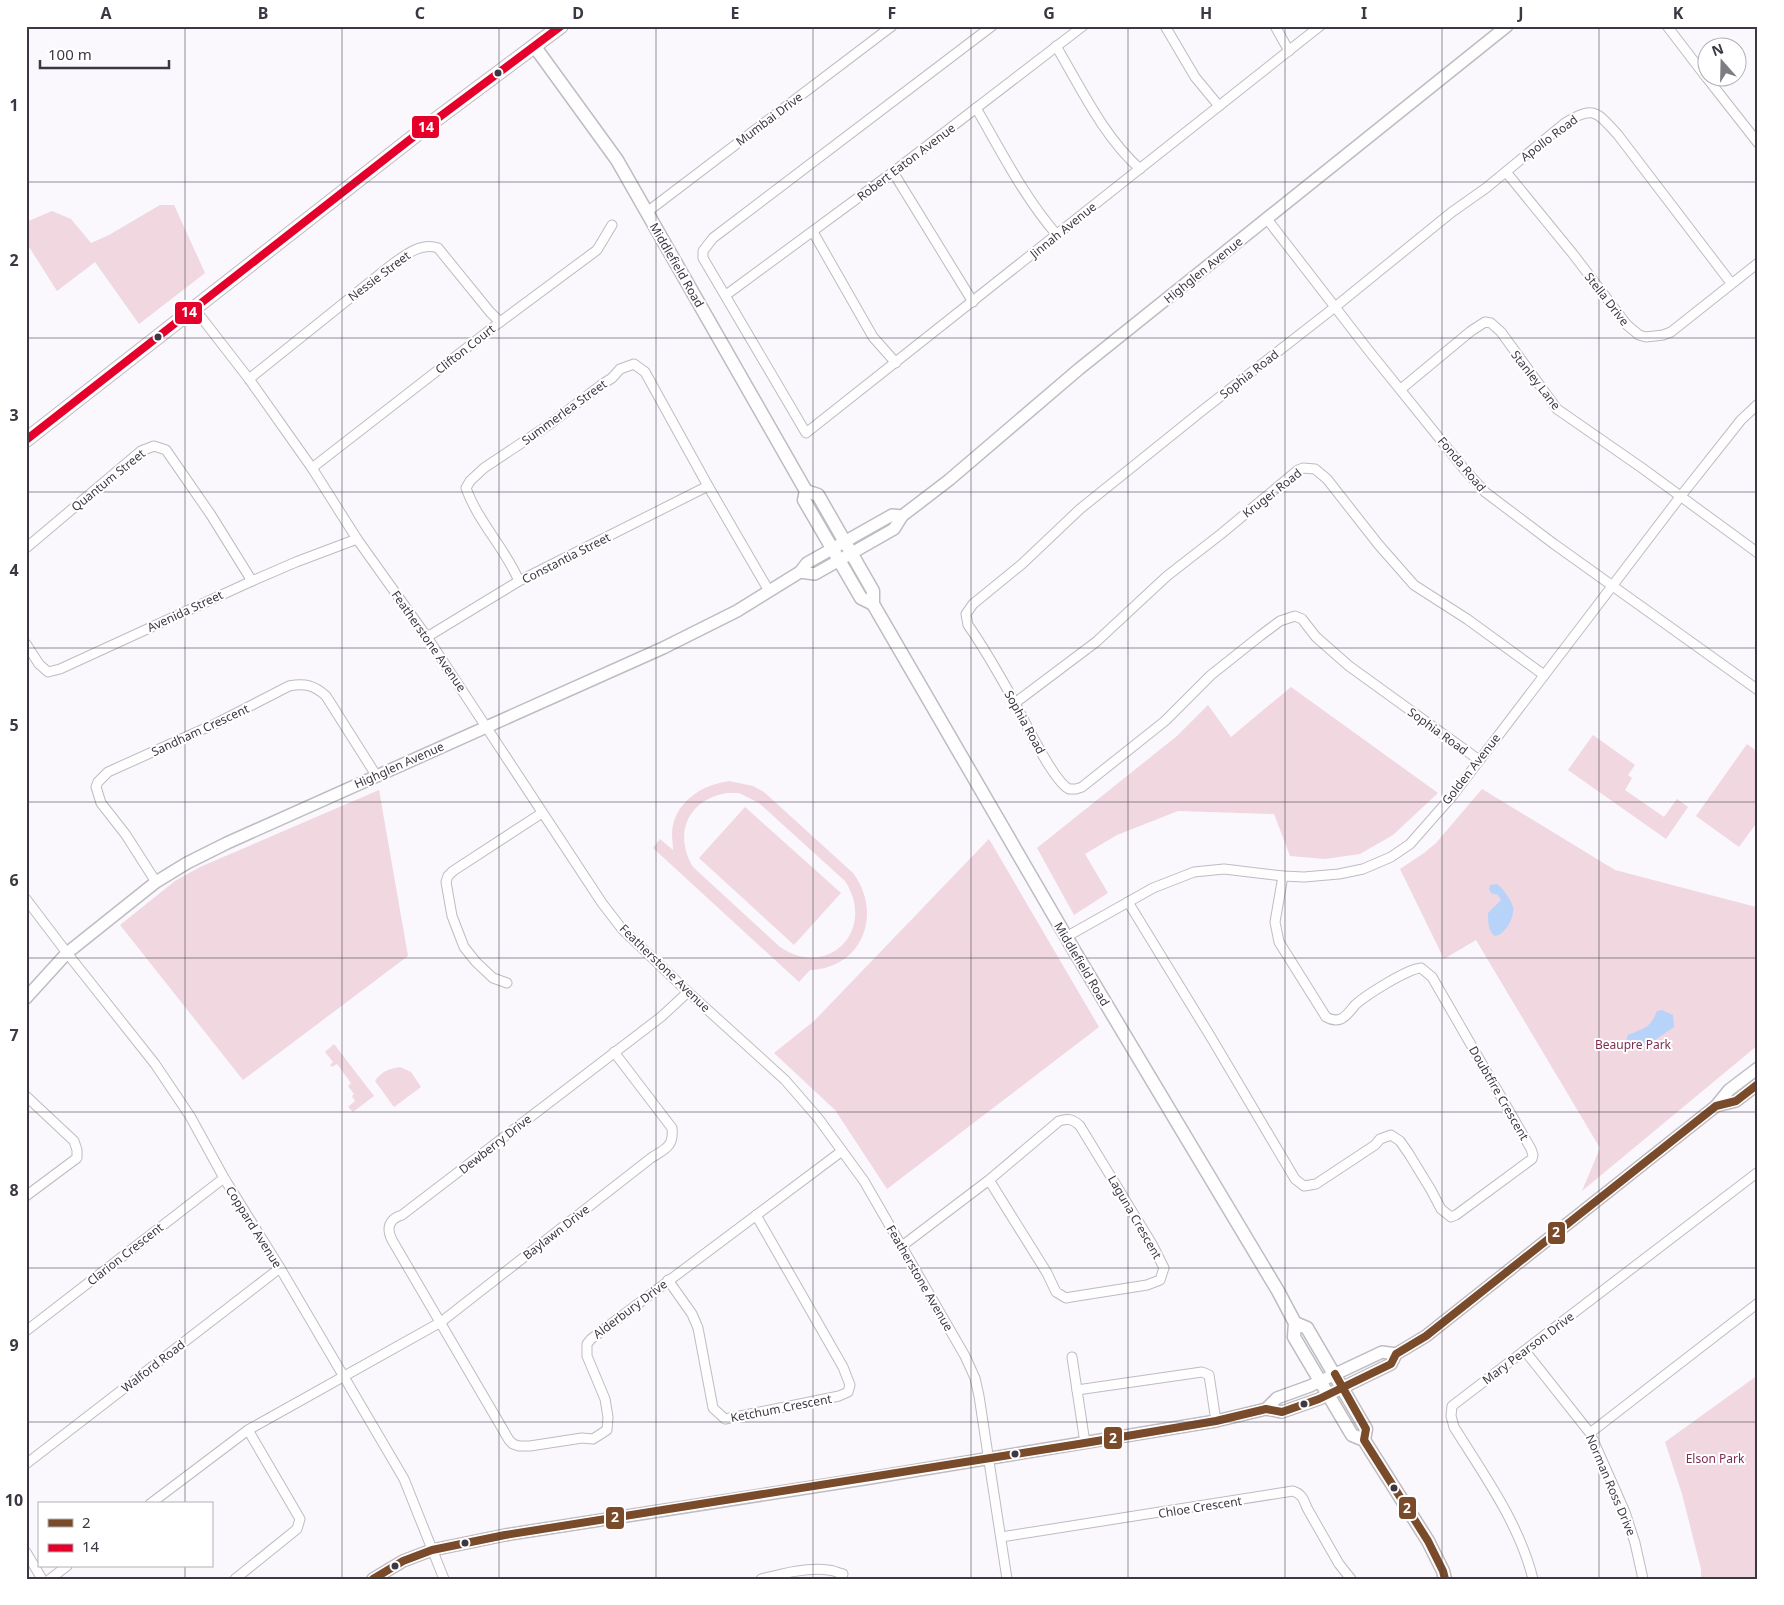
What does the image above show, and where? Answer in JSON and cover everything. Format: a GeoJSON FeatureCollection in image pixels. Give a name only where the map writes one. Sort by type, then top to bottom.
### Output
{"type":"FeatureCollection","features":[{"type":"Feature","properties":{"kind":"main road"},"geometry":{"type":"LineString","coordinates":[[26,440],[426,127],[561,26]]}},
{"type":"Feature","properties":{"kind":"main road","name":"Middlefield Road"},"geometry":{"type":"LineString","coordinates":[[535,47],[617,160],[806,490],[818,495],[873,592],[873,604],[1066,938],[1274,1283],[1295,1323],[1294,1337],[1352,1435],[1364,1440],[1428,1542],[1443,1571],[1445,1579]]}},
{"type":"Feature","properties":{"kind":"main road","name":"Middlefield Road"},"geometry":{"type":"LineString","coordinates":[[806,490],[804,500],[839,561],[861,598],[873,604]]}},
{"type":"Feature","properties":{"kind":"main road","name":"Middlefield Road"},"geometry":{"type":"LineString","coordinates":[[1295,1323],[1307,1328],[1335,1374],[1366,1429],[1364,1440]]}},
{"type":"Feature","properties":{"kind":"street","name":"Mumbai Drive"},"geometry":{"type":"LineString","coordinates":[[647,212],[892,26]]}},
{"type":"Feature","properties":{"kind":"street"},"geometry":{"type":"LineString","coordinates":[[726,295],[704,258],[703,251],[708,244],[992,26]]}},
{"type":"Feature","properties":{"kind":"street","name":"Robert Eaton Avenue"},"geometry":{"type":"LineString","coordinates":[[726,295],[893,172],[1083,26]]}},
{"type":"Feature","properties":{"kind":"street"},"geometry":{"type":"LineString","coordinates":[[1165,26],[1195,77],[1219,106]]}},
{"type":"Feature","properties":{"kind":"street"},"geometry":{"type":"LineString","coordinates":[[1275,26],[1289,51]]}},
{"type":"Feature","properties":{"kind":"street","name":"Jinnah Avenue"},"geometry":{"type":"LineString","coordinates":[[726,295],[806,433],[1320,26]]}},
{"type":"Feature","properties":{"kind":"street","name":"Highglen Avenue"},"geometry":{"type":"LineString","coordinates":[[800,572],[815,574],[894,529],[902,516],[949,480],[1079,370],[1507,26]]}},
{"type":"Feature","properties":{"kind":"street"},"geometry":{"type":"LineString","coordinates":[[1667,26],[1696,63]]}},
{"type":"Feature","properties":{"kind":"street"},"geometry":{"type":"LineString","coordinates":[[1056,46],[1103,126],[1130,160],[1140,169]]}},
{"type":"Feature","properties":{"kind":"street"},"geometry":{"type":"LineString","coordinates":[[1716,88],[1758,143]]}},
{"type":"Feature","properties":{"kind":"street"},"geometry":{"type":"LineString","coordinates":[[976,108],[1019,182],[1045,221],[1057,235]]}},
{"type":"Feature","properties":{"kind":"street","name":"Apollo Road"},"geometry":{"type":"LineString","coordinates":[[1335,307],[1565,123],[1580,114],[1593,112],[1601,116],[1618,135],[1731,283]]}},
{"type":"Feature","properties":{"kind":"street"},"geometry":{"type":"LineString","coordinates":[[893,172],[973,302]]}},
{"type":"Feature","properties":{"kind":"street","name":"Stella Drive"},"geometry":{"type":"LineString","coordinates":[[1506,172],[1627,325],[1639,335],[1654,336],[1672,332],[1758,262]]}},
{"type":"Feature","properties":{"kind":"street","name":"Fonda Road"},"geometry":{"type":"LineString","coordinates":[[1267,219],[1465,470],[1485,492],[1554,544],[1758,690]]}},
{"type":"Feature","properties":{"kind":"street","name":"Clifton Court"},"geometry":{"type":"LineString","coordinates":[[312,468],[500,322],[597,250],[612,225]]}},
{"type":"Feature","properties":{"kind":"street"},"geometry":{"type":"LineString","coordinates":[[813,232],[873,337],[896,363]]}},
{"type":"Feature","properties":{"kind":"street","name":"Nessie Street"},"geometry":{"type":"LineString","coordinates":[[248,379],[390,266],[408,253],[430,245],[438,248],[500,322]]}},
{"type":"Feature","properties":{"kind":"street","name":"Sophia Road"},"geometry":{"type":"LineString","coordinates":[[1335,307],[1080,509],[1022,564],[969,608],[966,614],[968,625],[1015,703],[1021,717],[1056,777],[1066,787],[1076,789],[1082,787],[1165,721],[1212,675],[1260,636],[1280,621],[1296,616],[1302,619],[1316,637],[1349,666],[1479,760]]}},
{"type":"Feature","properties":{"kind":"street","name":"Featherstone Avenue"},"geometry":{"type":"LineString","coordinates":[[194,308],[312,468],[357,539],[427,637],[542,813],[622,929],[785,1080],[822,1123],[864,1181],[965,1356],[975,1378],[990,1458],[1008,1579]]}},
{"type":"Feature","properties":{"kind":"street","name":"Stanley Lane"},"geometry":{"type":"LineString","coordinates":[[1401,389],[1471,331],[1485,322],[1491,323],[1501,332],[1557,409],[1680,497]]}},
{"type":"Feature","properties":{"kind":"street","name":"Summerlea Street"},"geometry":{"type":"LineString","coordinates":[[519,581],[499,544],[476,512],[466,488],[470,481],[484,468],[550,424],[612,378],[620,369],[634,364],[645,372],[769,591]]}},
{"type":"Feature","properties":{"kind":"street","name":"Golden Avenue"},"geometry":{"type":"LineString","coordinates":[[1066,938],[1152,888],[1194,872],[1224,869],[1304,877],[1339,874],[1363,869],[1391,857],[1410,844],[1453,795],[1680,497],[1741,420],[1758,404]]}},
{"type":"Feature","properties":{"kind":"street","name":"Quantum Street"},"geometry":{"type":"LineString","coordinates":[[26,548],[141,451],[154,446],[166,450],[211,515],[252,581]]}},
{"type":"Feature","properties":{"kind":"street","name":"Kruger Road"},"geometry":{"type":"LineString","coordinates":[[1015,703],[1096,642],[1167,576],[1222,534],[1298,470],[1303,468],[1315,470],[1327,479],[1378,544],[1414,585],[1544,674]]}},
{"type":"Feature","properties":{"kind":"street","name":"Constantia Street"},"geometry":{"type":"LineString","coordinates":[[427,637],[519,581],[708,486]]}},
{"type":"Feature","properties":{"kind":"street"},"geometry":{"type":"LineString","coordinates":[[1680,497],[1758,553]]}},
{"type":"Feature","properties":{"kind":"street","name":"Highglen Avenue"},"geometry":{"type":"LineString","coordinates":[[26,998],[67,953],[156,882],[187,863],[227,842],[663,648],[737,611],[800,572],[807,563],[892,514],[902,516]]}},
{"type":"Feature","properties":{"kind":"street","name":"Avenida Street"},"geometry":{"type":"LineString","coordinates":[[26,644],[39,664],[48,672],[71,666],[252,581],[357,539]]}},
{"type":"Feature","properties":{"kind":"street","name":"Sandham Crescent"},"geometry":{"type":"LineString","coordinates":[[156,882],[126,835],[101,803],[96,787],[98,782],[108,772],[219,722],[289,686],[300,684],[315,687],[326,696],[376,776]]}},
{"type":"Feature","properties":{"kind":"street"},"geometry":{"type":"LineString","coordinates":[[508,983],[493,978],[464,947],[452,916],[446,882],[448,876],[454,871],[542,813]]}},
{"type":"Feature","properties":{"kind":"street","name":"Doubtfire Crescent"},"geometry":{"type":"LineString","coordinates":[[1128,902],[1295,1179],[1304,1186],[1316,1184],[1375,1145],[1380,1139],[1391,1136],[1400,1141],[1410,1154],[1441,1210],[1451,1217],[1456,1215],[1532,1159],[1531,1149],[1432,977],[1421,968],[1410,971],[1387,984],[1360,1002],[1343,1018],[1330,1020],[1326,1017],[1279,942],[1275,922],[1282,876]]}},
{"type":"Feature","properties":{"kind":"street","name":"Coppard Avenue"},"geometry":{"type":"LineString","coordinates":[[26,899],[173,1088],[224,1178],[280,1268],[404,1479],[444,1579]]}},
{"type":"Feature","properties":{"kind":"street","name":"Dewberry Drive"},"geometry":{"type":"LineString","coordinates":[[440,1322],[388,1232],[395,1217],[402,1215],[660,1017],[688,992]]}},
{"type":"Feature","properties":{"kind":"street","name":"Baylawn Drive"},"geometry":{"type":"LineString","coordinates":[[153,1502],[248,1430],[440,1322],[668,1147],[673,1139],[672,1128],[614,1052]]}},
{"type":"Feature","properties":{"kind":"street"},"geometry":{"type":"LineString","coordinates":[[373,1579],[403,1561],[432,1550],[506,1535],[1085,1443],[1216,1421],[1266,1409],[1282,1412],[1328,1395],[1391,1364],[1396,1354],[1426,1336],[1716,1106],[1729,1090],[1758,1068]]}},
{"type":"Feature","properties":{"kind":"street"},"geometry":{"type":"LineString","coordinates":[[1716,1106],[1736,1101],[1758,1084]]}},
{"type":"Feature","properties":{"kind":"street"},"geometry":{"type":"LineString","coordinates":[[26,1096],[74,1141],[77,1158],[26,1196]]}},
{"type":"Feature","properties":{"kind":"street","name":"Laguna Crescent"},"geometry":{"type":"LineString","coordinates":[[902,1246],[989,1180],[1059,1122],[1070,1119],[1074,1120],[1086,1135],[1160,1260],[1164,1268],[1160,1280],[1156,1283],[1066,1298],[1056,1292],[1042,1265],[989,1180]]}},
{"type":"Feature","properties":{"kind":"street","name":"Alderbury Drive"},"geometry":{"type":"LineString","coordinates":[[440,1322],[513,1444],[530,1446],[582,1438],[592,1439],[607,1430],[608,1417],[605,1399],[588,1356],[587,1344],[591,1339],[842,1151]]}},
{"type":"Feature","properties":{"kind":"street","name":"Mary Pearson Drive"},"geometry":{"type":"LineString","coordinates":[[1533,1579],[1528,1558],[1515,1527],[1454,1427],[1451,1416],[1452,1406],[1758,1172]]}},
{"type":"Feature","properties":{"kind":"street","name":"Clarion Crescent"},"geometry":{"type":"LineString","coordinates":[[26,1331],[224,1178]]}},
{"type":"Feature","properties":{"kind":"street","name":"Ketchum Crescent"},"geometry":{"type":"LineString","coordinates":[[668,1280],[692,1314],[698,1328],[714,1408],[725,1419],[839,1396],[848,1392],[850,1385],[843,1367],[756,1215]]}},
{"type":"Feature","properties":{"kind":"street","name":"Walford Road"},"geometry":{"type":"LineString","coordinates":[[26,1464],[280,1268]]}},
{"type":"Feature","properties":{"kind":"street"},"geometry":{"type":"LineString","coordinates":[[1590,1434],[1758,1303]]}},
{"type":"Feature","properties":{"kind":"street","name":"Norman Ross Drive"},"geometry":{"type":"LineString","coordinates":[[1526,1351],[1590,1434],[1625,1512],[1635,1543],[1643,1579]]}},
{"type":"Feature","properties":{"kind":"street"},"geometry":{"type":"LineString","coordinates":[[1266,1409],[1277,1398],[1320,1381],[1382,1352],[1396,1354]]}},
{"type":"Feature","properties":{"kind":"street"},"geometry":{"type":"LineString","coordinates":[[1072,1357],[1085,1443]]}},
{"type":"Feature","properties":{"kind":"street"},"geometry":{"type":"LineString","coordinates":[[1077,1390],[1202,1372],[1209,1375],[1216,1421]]}},
{"type":"Feature","properties":{"kind":"street"},"geometry":{"type":"LineString","coordinates":[[235,1579],[297,1529],[300,1519],[248,1430]]}},
{"type":"Feature","properties":{"kind":"street","name":"Chloe Crescent"},"geometry":{"type":"LineString","coordinates":[[1001,1536],[1293,1491],[1299,1493],[1304,1498],[1307,1508],[1339,1564],[1351,1579]]}},
{"type":"Feature","properties":{"kind":"street"},"geometry":{"type":"LineString","coordinates":[[26,1552],[42,1579]]}},
{"type":"Feature","properties":{"kind":"street"},"geometry":{"type":"LineString","coordinates":[[50,1579],[64,1568]]}},
{"type":"Feature","properties":{"kind":"street"},"geometry":{"type":"LineString","coordinates":[[761,1579],[782,1573],[815,1570],[828,1570],[843,1574]]}},
{"type":"Feature","properties":{"kind":"green space"},"geometry":{"type":"Polygon","coordinates":[[[160,205],[174,205],[205,273],[139,324],[95,262],[57,291],[26,242],[26,222],[52,211],[71,219],[91,243],[109,235],[160,205]]]}},
{"type":"Feature","properties":{"kind":"green space"},"geometry":{"type":"Polygon","coordinates":[[[1291,687],[1438,793],[1393,835],[1360,854],[1325,859],[1290,856],[1274,814],[1178,811],[1117,835],[1085,854],[1108,893],[1074,915],[1037,848],[1177,736],[1208,705],[1231,737],[1291,687]]]}},
{"type":"Feature","properties":{"kind":"green space"},"geometry":{"type":"Polygon","coordinates":[[[1593,735],[1635,765],[1628,775],[1632,778],[1625,790],[1664,817],[1677,799],[1688,807],[1666,839],[1568,770],[1593,735]]]}},
{"type":"Feature","properties":{"kind":"green space"},"geometry":{"type":"Polygon","coordinates":[[[1747,744],[1758,752],[1758,821],[1739,847],[1696,816],[1747,744]]]}},
{"type":"Feature","properties":{"kind":"green space"},"geometry":{"type":"Polygon","coordinates":[[[729,781],[753,786],[764,792],[853,873],[862,889],[867,921],[863,936],[855,949],[843,960],[828,967],[810,970],[799,982],[653,848],[660,839],[673,850],[672,834],[677,813],[690,797],[719,783],[729,781]],[[727,793],[714,797],[702,802],[694,810],[688,820],[684,842],[687,855],[693,867],[780,947],[798,956],[815,958],[830,954],[842,945],[851,932],[855,917],[853,899],[845,881],[759,803],[739,793],[727,793]]]}},
{"type":"Feature","properties":{"kind":"green space","name":"Beaupre Park"},"geometry":{"type":"Polygon","coordinates":[[[1482,789],[1615,870],[1756,907],[1758,910],[1758,1045],[1582,1191],[1600,1148],[1476,940],[1444,959],[1400,869],[1436,843],[1482,789]]]}},
{"type":"Feature","properties":{"kind":"green space"},"geometry":{"type":"Polygon","coordinates":[[[379,790],[408,956],[243,1080],[120,925],[175,881],[200,867],[379,790]]]}},
{"type":"Feature","properties":{"kind":"green space"},"geometry":{"type":"Polygon","coordinates":[[[745,807],[841,893],[794,945],[699,858],[745,807]]]}},
{"type":"Feature","properties":{"kind":"green space"},"geometry":{"type":"Polygon","coordinates":[[[989,839],[1099,1027],[887,1189],[835,1110],[774,1053],[814,1021],[989,839]]]}},
{"type":"Feature","properties":{"kind":"green space"},"geometry":{"type":"Polygon","coordinates":[[[334,1044],[374,1096],[353,1112],[348,1107],[355,1101],[352,1096],[354,1094],[348,1086],[351,1083],[337,1064],[332,1067],[330,1065],[333,1062],[325,1052],[334,1044]]]}},
{"type":"Feature","properties":{"kind":"green space"},"geometry":{"type":"Polygon","coordinates":[[[400,1067],[411,1072],[421,1087],[394,1107],[375,1081],[386,1071],[400,1067]]]}},
{"type":"Feature","properties":{"kind":"green space","name":"Elson Park"},"geometry":{"type":"Polygon","coordinates":[[[1758,1375],[1758,1579],[1701,1579],[1701,1569],[1682,1494],[1665,1442],[1758,1375]]]}},
{"type":"Feature","properties":{"kind":"water"},"geometry":{"type":"Polygon","coordinates":[[[1497,884],[1509,898],[1513,911],[1506,929],[1495,936],[1490,929],[1488,913],[1501,900],[1498,895],[1491,893],[1489,889],[1490,885],[1497,884]]]}},
{"type":"Feature","properties":{"kind":"water"},"geometry":{"type":"Polygon","coordinates":[[[1662,1010],[1673,1015],[1674,1027],[1647,1044],[1626,1041],[1628,1035],[1646,1027],[1652,1021],[1657,1011],[1662,1010]]]}},
{"type":"Feature","properties":{"kind":"transit line","name":"14"},"geometry":{"type":"LineString","coordinates":[[26,440],[426,127],[561,26]]}},
{"type":"Feature","properties":{"kind":"transit line","name":"2"},"geometry":{"type":"LineString","coordinates":[[373,1579],[403,1561],[432,1550],[505,1535],[1085,1443],[1216,1421],[1266,1409],[1282,1412],[1319,1399],[1391,1364],[1396,1354],[1426,1336],[1716,1106],[1736,1101],[1758,1084]]}},
{"type":"Feature","properties":{"kind":"transit line","name":"2"},"geometry":{"type":"LineString","coordinates":[[1335,1374],[1366,1429],[1364,1440],[1428,1541],[1445,1579]]}}]}
